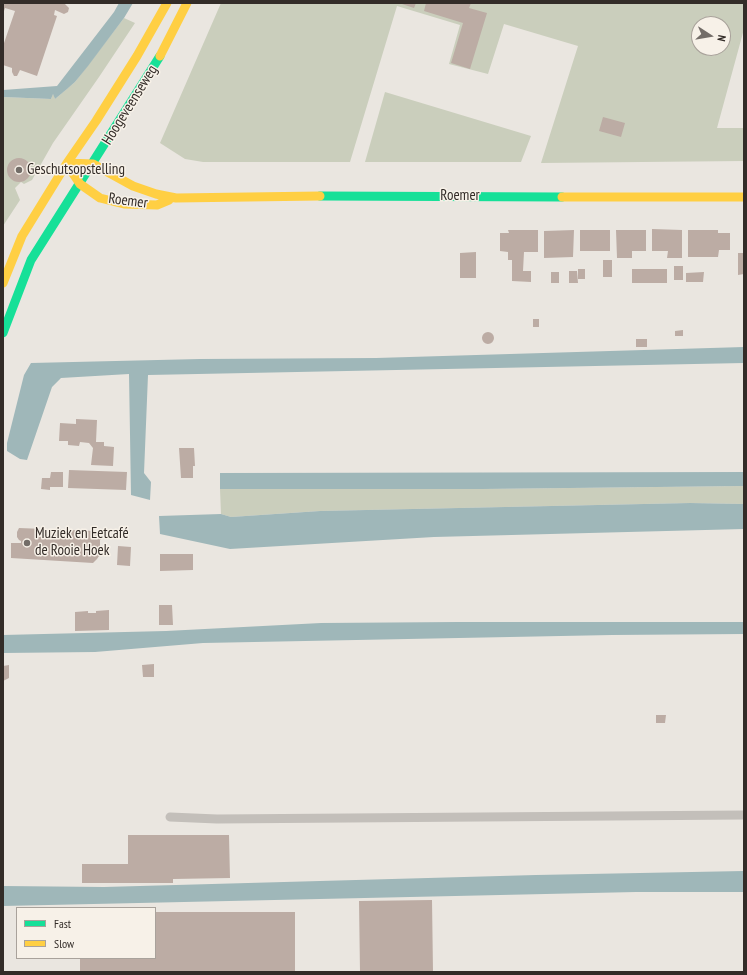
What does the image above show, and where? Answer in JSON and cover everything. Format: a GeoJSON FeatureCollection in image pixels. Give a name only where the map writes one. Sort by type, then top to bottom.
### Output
{"type":"FeatureCollection","features":[{"type":"Feature","properties":{"kind":"street","name":"Hoogeveenseweg"},"geometry":{"type":"LineString","coordinates":[[3,283],[22,236],[67,163],[96,121],[137,56],[167,3]]}},
{"type":"Feature","properties":{"kind":"street","name":"Hoogeveenseweg"},"geometry":{"type":"LineString","coordinates":[[3,333],[31,260],[155,65],[187,3]]}},
{"type":"Feature","properties":{"kind":"street","name":"Roemer"},"geometry":{"type":"LineString","coordinates":[[67,163],[93,164],[133,186],[156,194],[176,198],[348,196],[744,197]]}},
{"type":"Feature","properties":{"kind":"street","name":"Roemer"},"geometry":{"type":"LineString","coordinates":[[67,163],[80,184],[100,198],[124,204],[157,205],[176,198]]}},
{"type":"Feature","properties":{"kind":"lane"},"geometry":{"type":"LineString","coordinates":[[170,817],[217,819],[744,816]]}},
{"type":"Feature","properties":{"kind":"green space"},"geometry":{"type":"Polygon","coordinates":[[[221,3],[744,3],[744,29],[717,128],[744,128],[744,161],[541,163],[578,46],[504,24],[488,74],[449,64],[460,25],[397,6],[350,162],[203,162],[185,159],[160,143],[221,3]]]}},
{"type":"Feature","properties":{"kind":"green space"},"geometry":{"type":"Polygon","coordinates":[[[124,18],[135,23],[53,143],[32,180],[24,184],[21,182],[15,188],[20,200],[3,226],[3,97],[51,99],[53,93],[55,99],[75,82],[124,18]]]}},
{"type":"Feature","properties":{"kind":"green space"},"geometry":{"type":"Polygon","coordinates":[[[385,92],[531,136],[521,162],[365,162],[385,92]]]}},
{"type":"Feature","properties":{"kind":"green space"},"geometry":{"type":"Polygon","coordinates":[[[744,486],[744,504],[690,503],[320,511],[231,517],[221,514],[220,489],[483,489],[744,486]]]}},
{"type":"Feature","properties":{"kind":"water"},"geometry":{"type":"Polygon","coordinates":[[[119,3],[133,3],[124,18],[75,82],[55,99],[53,94],[51,99],[3,97],[3,90],[57,86],[114,12],[119,3]]]}},
{"type":"Feature","properties":{"kind":"water"},"geometry":{"type":"Polygon","coordinates":[[[744,347],[744,363],[148,375],[144,473],[151,482],[150,500],[131,495],[129,374],[61,378],[52,387],[27,460],[20,459],[7,451],[7,443],[24,375],[31,363],[200,359],[376,358],[744,347]]]}},
{"type":"Feature","properties":{"kind":"water"},"geometry":{"type":"Polygon","coordinates":[[[744,472],[744,486],[483,489],[220,489],[220,473],[744,472]]]}},
{"type":"Feature","properties":{"kind":"water"},"geometry":{"type":"Polygon","coordinates":[[[690,503],[744,504],[744,529],[434,537],[230,549],[160,534],[159,516],[221,514],[231,517],[320,511],[690,503]]]}},
{"type":"Feature","properties":{"kind":"water"},"geometry":{"type":"Polygon","coordinates":[[[744,622],[744,634],[203,643],[95,652],[3,653],[3,635],[166,631],[321,623],[744,622]]]}},
{"type":"Feature","properties":{"kind":"water"},"geometry":{"type":"Polygon","coordinates":[[[744,871],[744,892],[636,892],[3,906],[3,886],[104,887],[744,871]]]}},
{"type":"Feature","properties":{"kind":"building"},"geometry":{"type":"Polygon","coordinates":[[[3,3],[64,3],[69,8],[68,12],[64,14],[55,10],[54,15],[57,16],[37,76],[20,70],[17,76],[14,76],[12,68],[3,65],[3,46],[15,11],[5,8],[3,14],[3,3]]]}},
{"type":"Feature","properties":{"kind":"building"},"geometry":{"type":"Polygon","coordinates":[[[399,3],[416,3],[414,8],[399,3]]]}},
{"type":"Feature","properties":{"kind":"building"},"geometry":{"type":"Polygon","coordinates":[[[426,3],[471,3],[469,8],[487,13],[470,69],[451,63],[463,23],[424,11],[426,3]]]}},
{"type":"Feature","properties":{"kind":"building"},"geometry":{"type":"Polygon","coordinates":[[[603,117],[625,123],[621,137],[599,131],[603,117]]]}},
{"type":"Feature","properties":{"kind":"building","name":"Geschutsopstelling"},"geometry":{"type":"Polygon","coordinates":[[[19,158],[24,159],[30,165],[30,175],[24,181],[19,182],[14,181],[8,175],[7,170],[8,165],[14,159],[19,158]]]}},
{"type":"Feature","properties":{"kind":"building"},"geometry":{"type":"Polygon","coordinates":[[[652,229],[682,230],[682,258],[667,258],[668,251],[652,251],[652,229]]]}},
{"type":"Feature","properties":{"kind":"building"},"geometry":{"type":"Polygon","coordinates":[[[508,230],[538,230],[538,252],[524,252],[523,271],[531,271],[531,282],[512,281],[512,260],[508,260],[508,252],[500,251],[500,233],[509,233],[508,230]]]}},
{"type":"Feature","properties":{"kind":"building"},"geometry":{"type":"Polygon","coordinates":[[[574,230],[573,257],[544,258],[544,231],[574,230]]]}},
{"type":"Feature","properties":{"kind":"building"},"geometry":{"type":"Polygon","coordinates":[[[580,230],[610,230],[610,251],[580,251],[580,230]]]}},
{"type":"Feature","properties":{"kind":"building"},"geometry":{"type":"Polygon","coordinates":[[[616,230],[646,230],[646,251],[632,251],[632,258],[617,258],[616,230]]]}},
{"type":"Feature","properties":{"kind":"building"},"geometry":{"type":"Polygon","coordinates":[[[688,230],[718,230],[718,233],[730,233],[730,250],[719,250],[718,257],[688,257],[688,230]]]}},
{"type":"Feature","properties":{"kind":"building"},"geometry":{"type":"Polygon","coordinates":[[[476,252],[476,278],[460,278],[460,253],[476,252]]]}},
{"type":"Feature","properties":{"kind":"building"},"geometry":{"type":"Polygon","coordinates":[[[738,253],[744,253],[744,274],[738,275],[738,253]]]}},
{"type":"Feature","properties":{"kind":"building"},"geometry":{"type":"Polygon","coordinates":[[[603,260],[612,260],[612,277],[603,277],[603,260]]]}},
{"type":"Feature","properties":{"kind":"building"},"geometry":{"type":"Polygon","coordinates":[[[674,266],[683,266],[683,280],[674,280],[674,266]]]}},
{"type":"Feature","properties":{"kind":"building"},"geometry":{"type":"Polygon","coordinates":[[[578,269],[585,269],[585,279],[578,279],[578,269]]]}},
{"type":"Feature","properties":{"kind":"building"},"geometry":{"type":"Polygon","coordinates":[[[632,269],[667,269],[667,283],[632,283],[632,269]]]}},
{"type":"Feature","properties":{"kind":"building"},"geometry":{"type":"Polygon","coordinates":[[[569,271],[577,271],[578,283],[569,283],[569,271]]]}},
{"type":"Feature","properties":{"kind":"building"},"geometry":{"type":"Polygon","coordinates":[[[551,272],[559,272],[559,283],[551,283],[551,272]]]}},
{"type":"Feature","properties":{"kind":"building"},"geometry":{"type":"Polygon","coordinates":[[[704,272],[703,282],[686,282],[686,273],[704,272]]]}},
{"type":"Feature","properties":{"kind":"building"},"geometry":{"type":"Polygon","coordinates":[[[533,319],[539,319],[539,327],[533,327],[533,319]]]}},
{"type":"Feature","properties":{"kind":"building"},"geometry":{"type":"Polygon","coordinates":[[[683,330],[683,336],[675,336],[675,331],[683,330]]]}},
{"type":"Feature","properties":{"kind":"building"},"geometry":{"type":"Polygon","coordinates":[[[486,332],[490,332],[494,338],[490,344],[486,344],[482,340],[482,336],[486,332]]]}},
{"type":"Feature","properties":{"kind":"building"},"geometry":{"type":"Polygon","coordinates":[[[636,339],[647,339],[647,347],[636,347],[636,339]]]}},
{"type":"Feature","properties":{"kind":"building"},"geometry":{"type":"Polygon","coordinates":[[[76,419],[97,420],[96,442],[104,442],[104,446],[114,447],[113,466],[91,465],[93,448],[89,443],[80,442],[79,446],[68,445],[68,441],[59,441],[60,423],[76,424],[76,419]]]}},
{"type":"Feature","properties":{"kind":"building"},"geometry":{"type":"Polygon","coordinates":[[[179,448],[194,448],[195,466],[193,466],[193,478],[181,478],[179,448]]]}},
{"type":"Feature","properties":{"kind":"building"},"geometry":{"type":"Polygon","coordinates":[[[69,470],[127,472],[126,490],[68,488],[69,470]]]}},
{"type":"Feature","properties":{"kind":"building"},"geometry":{"type":"Polygon","coordinates":[[[51,472],[63,472],[63,487],[50,487],[50,490],[41,489],[42,478],[50,478],[51,472]]]}},
{"type":"Feature","properties":{"kind":"building"},"geometry":{"type":"Polygon","coordinates":[[[19,528],[95,531],[103,538],[100,540],[100,547],[103,550],[93,563],[11,558],[11,543],[21,543],[17,537],[19,528]]]}},
{"type":"Feature","properties":{"kind":"building"},"geometry":{"type":"Polygon","coordinates":[[[118,546],[131,547],[130,566],[117,565],[118,546]]]}},
{"type":"Feature","properties":{"kind":"building"},"geometry":{"type":"Polygon","coordinates":[[[160,554],[193,554],[193,570],[160,571],[160,554]]]}},
{"type":"Feature","properties":{"kind":"building"},"geometry":{"type":"Polygon","coordinates":[[[159,605],[172,605],[173,625],[159,625],[159,605]]]}},
{"type":"Feature","properties":{"kind":"building"},"geometry":{"type":"Polygon","coordinates":[[[109,610],[109,630],[75,631],[75,612],[88,611],[88,613],[96,613],[96,611],[109,610]]]}},
{"type":"Feature","properties":{"kind":"building"},"geometry":{"type":"Polygon","coordinates":[[[154,664],[154,677],[143,677],[142,665],[154,664]]]}},
{"type":"Feature","properties":{"kind":"building"},"geometry":{"type":"Polygon","coordinates":[[[9,665],[9,678],[3,681],[3,666],[9,665]]]}},
{"type":"Feature","properties":{"kind":"building"},"geometry":{"type":"Polygon","coordinates":[[[656,715],[666,715],[665,723],[656,723],[656,715]]]}},
{"type":"Feature","properties":{"kind":"building"},"geometry":{"type":"Polygon","coordinates":[[[128,835],[229,835],[230,878],[173,879],[173,883],[82,883],[82,864],[128,864],[128,835]]]}},
{"type":"Feature","properties":{"kind":"building"},"geometry":{"type":"Polygon","coordinates":[[[432,900],[433,972],[360,972],[359,901],[432,900]]]}},
{"type":"Feature","properties":{"kind":"building"},"geometry":{"type":"Polygon","coordinates":[[[156,912],[295,912],[295,972],[80,972],[80,959],[156,959],[156,912]]]}},
{"type":"Feature","properties":{"kind":"traffic: fast"},"geometry":{"type":"LineString","coordinates":[[3,333],[31,260],[160,56]]}},
{"type":"Feature","properties":{"kind":"traffic: fast"},"geometry":{"type":"LineString","coordinates":[[320,196],[562,197]]}},
{"type":"Feature","properties":{"kind":"traffic: slow"},"geometry":{"type":"LineString","coordinates":[[3,283],[22,236],[67,163],[96,121],[137,56],[167,3]]}},
{"type":"Feature","properties":{"kind":"traffic: slow"},"geometry":{"type":"LineString","coordinates":[[160,56],[187,3]]}},
{"type":"Feature","properties":{"kind":"traffic: slow"},"geometry":{"type":"LineString","coordinates":[[67,163],[93,164],[133,186],[156,194],[176,198],[320,196]]}},
{"type":"Feature","properties":{"kind":"traffic: slow"},"geometry":{"type":"LineString","coordinates":[[72,172],[80,184],[100,198],[124,204],[157,205],[169,200]]}},
{"type":"Feature","properties":{"kind":"traffic: slow"},"geometry":{"type":"LineString","coordinates":[[562,197],[744,197]]}},
{"type":"Feature","properties":{"kind":"place","name":"Geschutsopstelling"},"geometry":{"type":"Point","coordinates":[19,170]}},
{"type":"Feature","properties":{"kind":"place","name":"Muziek en Eetcafé de Rooie Hoek"},"geometry":{"type":"Point","coordinates":[27,543]}}]}
